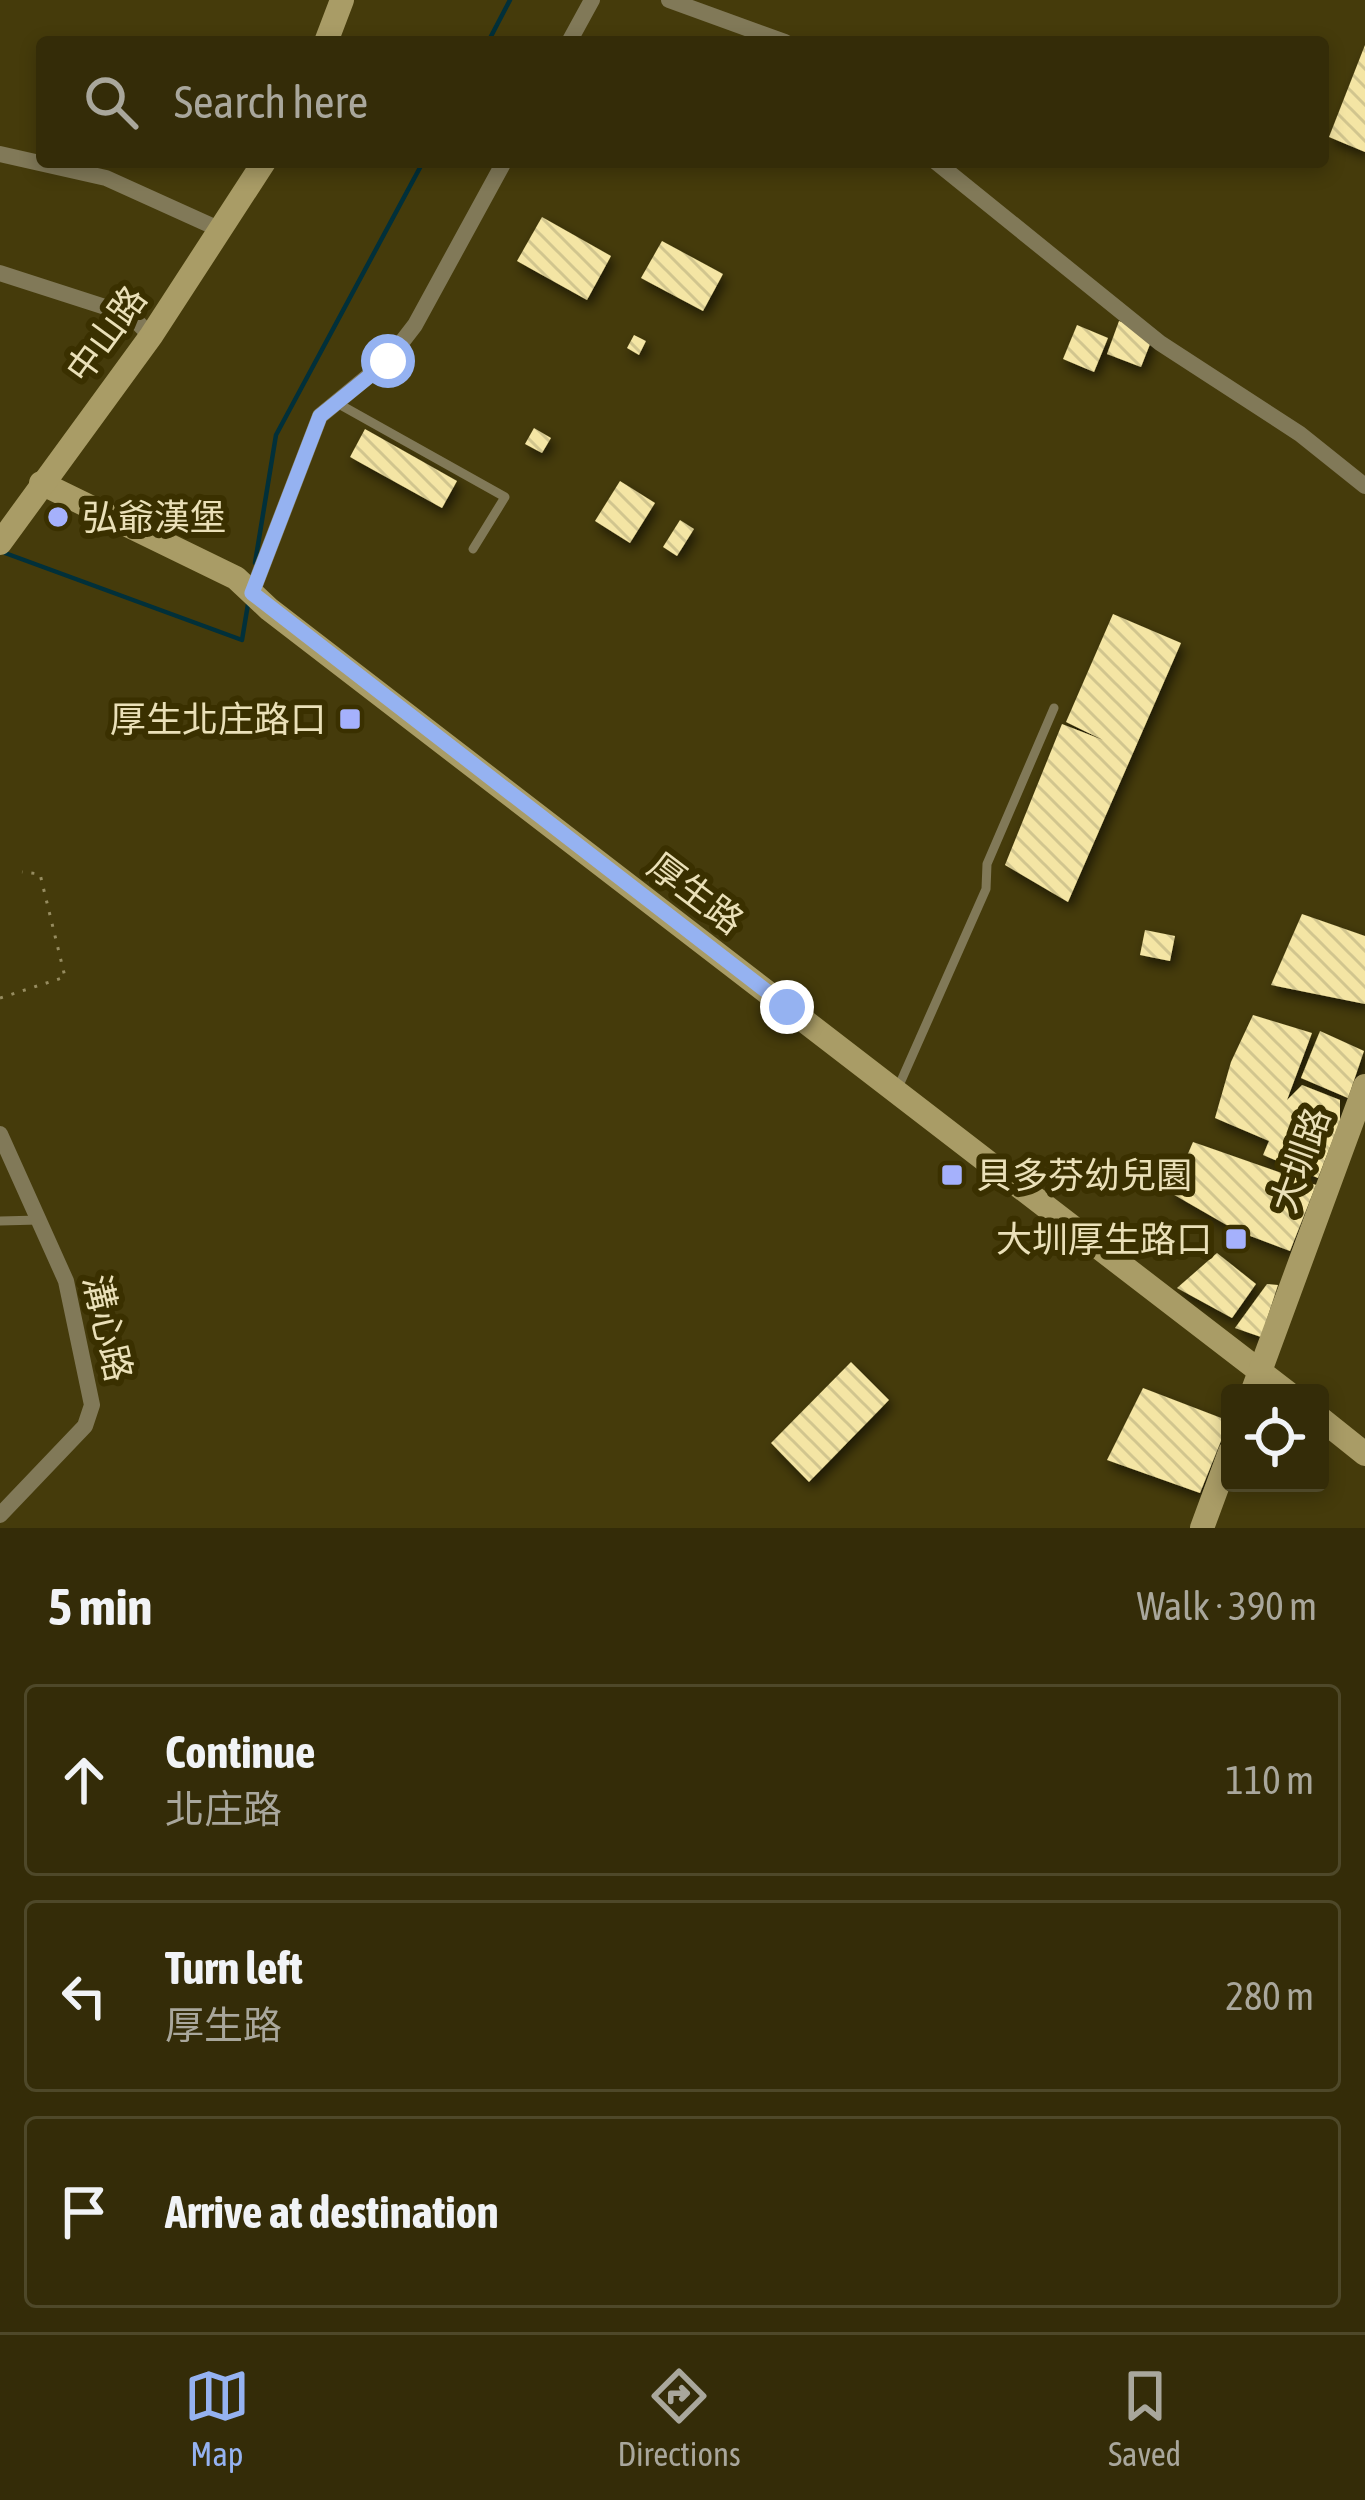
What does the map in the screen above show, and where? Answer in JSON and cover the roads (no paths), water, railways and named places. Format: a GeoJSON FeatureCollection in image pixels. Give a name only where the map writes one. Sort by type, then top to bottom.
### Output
{"type":"FeatureCollection","features":[{"type":"Feature","properties":{"kind":"street"},"geometry":{"type":"LineString","coordinates":[[328,36],[341,0]]}},
{"type":"Feature","properties":{"kind":"street"},"geometry":{"type":"LineString","coordinates":[[572,36],[592,0]]}},
{"type":"Feature","properties":{"kind":"street"},"geometry":{"type":"LineString","coordinates":[[668,0],[768,36]]}},
{"type":"Feature","properties":{"kind":"street"},"geometry":{"type":"LineString","coordinates":[[0,154],[36,162]]}},
{"type":"Feature","properties":{"kind":"street"},"geometry":{"type":"LineString","coordinates":[[62,168],[106,178],[220,230]]}},
{"type":"Feature","properties":{"kind":"street","name":"中山路"},"geometry":{"type":"LineString","coordinates":[[3,536],[151,336],[260,168]]}},
{"type":"Feature","properties":{"kind":"street"},"geometry":{"type":"LineString","coordinates":[[252,593],[304,447],[320,416],[388,361],[416,325],[501,168]]}},
{"type":"Feature","properties":{"kind":"street"},"geometry":{"type":"LineString","coordinates":[[943,168],[1160,343],[1300,434],[1365,486]]}},
{"type":"Feature","properties":{"kind":"street"},"geometry":{"type":"LineString","coordinates":[[0,273],[130,315],[151,336]]}},
{"type":"Feature","properties":{"kind":"street","name":"厚生路"},"geometry":{"type":"LineString","coordinates":[[40,483],[236,578],[896,1091],[1256,1382]]}},
{"type":"Feature","properties":{"kind":"street","name":"大圳路"},"geometry":{"type":"LineString","coordinates":[[1256,1382],[1365,1086]]}},
{"type":"Feature","properties":{"kind":"street","name":"溝心路"},"geometry":{"type":"LineString","coordinates":[[0,1134],[70,1293],[91,1412],[85,1426],[0,1515]]}},
{"type":"Feature","properties":{"kind":"street"},"geometry":{"type":"LineString","coordinates":[[1329,1425],[1365,1454]]}},
{"type":"Feature","properties":{"kind":"street"},"geometry":{"type":"LineString","coordinates":[[1202,1528],[1221,1477]]}},
{"type":"Feature","properties":{"kind":"lane"},"geometry":{"type":"LineString","coordinates":[[337,403],[505,497],[473,549]]}},
{"type":"Feature","properties":{"kind":"lane"},"geometry":{"type":"LineString","coordinates":[[896,1091],[986,889],[986,864],[1054,708]]}},
{"type":"Feature","properties":{"kind":"lane"},"geometry":{"type":"LineString","coordinates":[[0,1221],[39,1220]]}},
{"type":"Feature","properties":{"kind":"waterway"},"geometry":{"type":"LineString","coordinates":[[491,36],[510,0]]}},
{"type":"Feature","properties":{"kind":"waterway"},"geometry":{"type":"LineString","coordinates":[[255,563],[276,435],[420,168]]}},
{"type":"Feature","properties":{"kind":"waterway"},"geometry":{"type":"LineString","coordinates":[[5,553],[242,640],[248,604]]}},
{"type":"Feature","properties":{"kind":"place","name":"弘爺漢堡"},"geometry":{"type":"Point","coordinates":[58,517]}},
{"type":"Feature","properties":{"kind":"place","name":"厚生北庄路口"},"geometry":{"type":"Point","coordinates":[350,719]}},
{"type":"Feature","properties":{"kind":"place","name":"貝多芬幼兒園"},"geometry":{"type":"Point","coordinates":[952,1175]}},
{"type":"Feature","properties":{"kind":"place","name":"大圳厚生路口"},"geometry":{"type":"Point","coordinates":[1236,1239]}}]}
